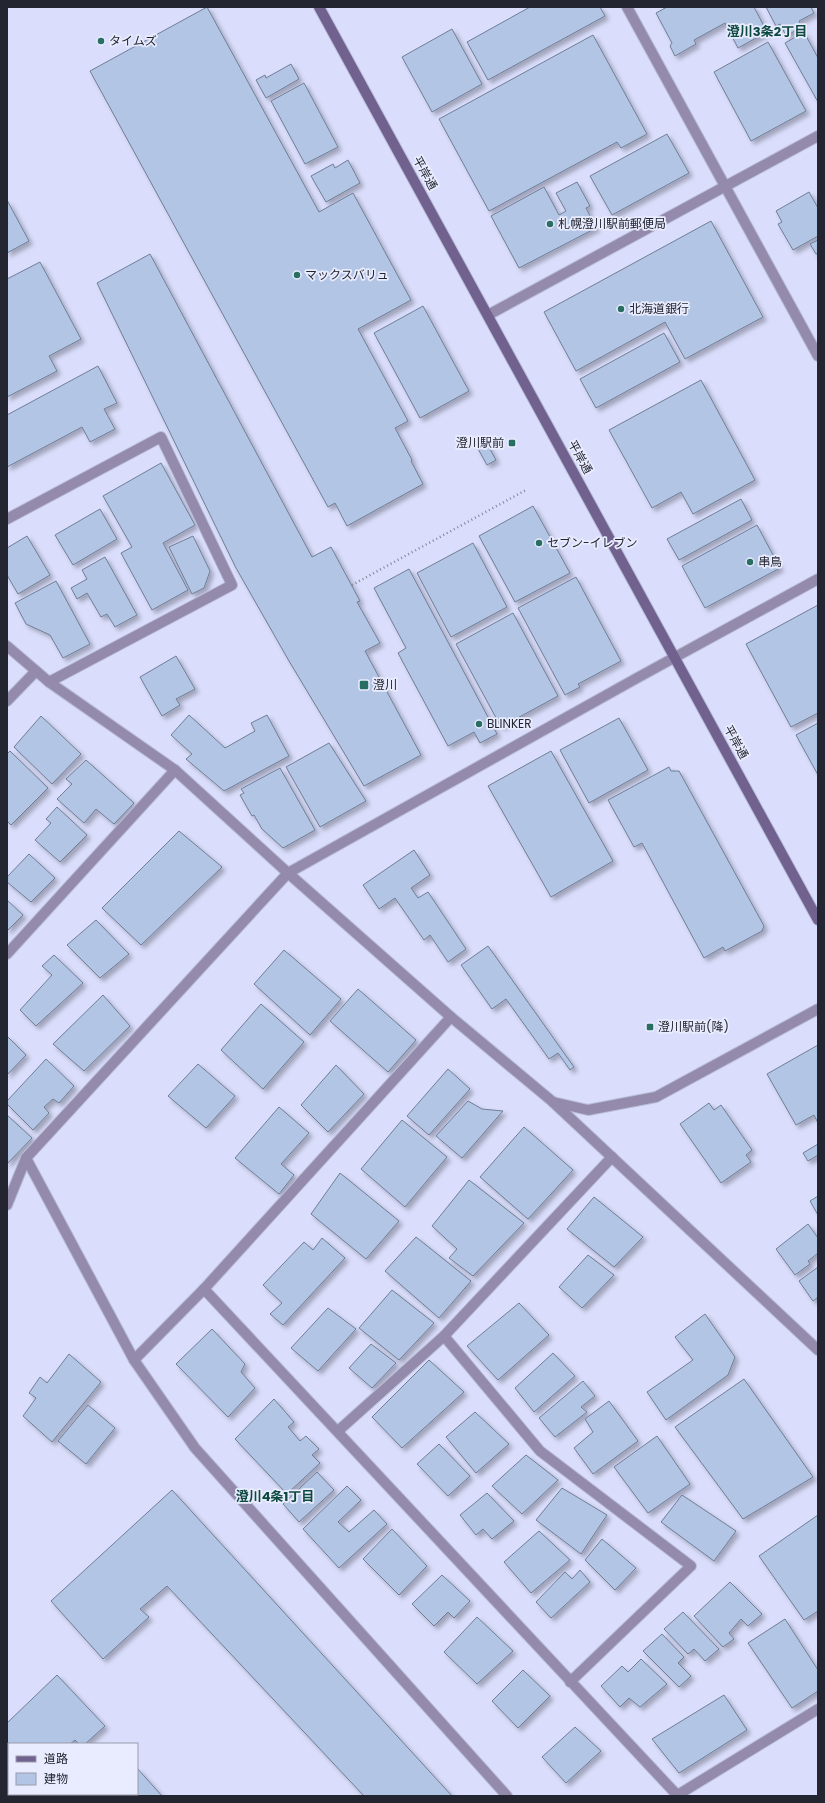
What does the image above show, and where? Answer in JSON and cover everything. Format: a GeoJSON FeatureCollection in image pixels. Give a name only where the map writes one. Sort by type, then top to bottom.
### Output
{"type":"FeatureCollection","features":[{"type":"Feature","properties":{"kind":"street","name":"平岸通"},"geometry":{"type":"LineString","coordinates":[[319,7],[818,920]]}},
{"type":"Feature","properties":{"kind":"street"},"geometry":{"type":"LineString","coordinates":[[627,7],[724,187],[818,356]]}},
{"type":"Feature","properties":{"kind":"street"},"geometry":{"type":"LineString","coordinates":[[488,315],[818,136]]}},
{"type":"Feature","properties":{"kind":"street"},"geometry":{"type":"LineString","coordinates":[[7,519],[161,437],[232,585],[48,682]]}},
{"type":"Feature","properties":{"kind":"street"},"geometry":{"type":"LineString","coordinates":[[7,1205],[26,1158],[288,873],[818,579]]}},
{"type":"Feature","properties":{"kind":"street"},"geometry":{"type":"LineString","coordinates":[[7,646],[48,682],[175,770],[450,1017],[553,1102],[818,1350]]}},
{"type":"Feature","properties":{"kind":"street"},"geometry":{"type":"LineString","coordinates":[[7,701],[36,671]]}},
{"type":"Feature","properties":{"kind":"street"},"geometry":{"type":"LineString","coordinates":[[7,954],[175,770]]}},
{"type":"Feature","properties":{"kind":"street"},"geometry":{"type":"LineString","coordinates":[[553,1102],[588,1110],[656,1097],[818,1009]]}},
{"type":"Feature","properties":{"kind":"street"},"geometry":{"type":"LineString","coordinates":[[134,1360],[204,1289],[450,1017]]}},
{"type":"Feature","properties":{"kind":"street"},"geometry":{"type":"LineString","coordinates":[[338,1431],[444,1336],[612,1157]]}},
{"type":"Feature","properties":{"kind":"street"},"geometry":{"type":"LineString","coordinates":[[26,1158],[134,1360],[195,1448],[507,1796]]}},
{"type":"Feature","properties":{"kind":"street"},"geometry":{"type":"LineString","coordinates":[[204,1289],[677,1796],[818,1709]]}},
{"type":"Feature","properties":{"kind":"street"},"geometry":{"type":"LineString","coordinates":[[444,1336],[540,1451],[691,1566],[570,1682]]}},
{"type":"Feature","properties":{"kind":"path"},"geometry":{"type":"LineString","coordinates":[[352,585],[526,490]]}},
{"type":"Feature","properties":{"kind":"building"},"geometry":{"type":"Polygon","coordinates":[[[207,7],[319,212],[353,193],[411,300],[358,329],[408,421],[395,428],[423,484],[347,526],[335,503],[328,507],[90,71],[207,7]]]}},
{"type":"Feature","properties":{"kind":"building"},"geometry":{"type":"Polygon","coordinates":[[[530,7],[600,7],[605,16],[488,80],[467,42],[530,7]]]}},
{"type":"Feature","properties":{"kind":"building"},"geometry":{"type":"Polygon","coordinates":[[[667,7],[754,7],[767,32],[738,48],[725,23],[694,40],[696,44],[675,56],[670,46],[672,43],[656,13],[667,7]]]}},
{"type":"Feature","properties":{"kind":"building"},"geometry":{"type":"Polygon","coordinates":[[[766,7],[811,7],[814,13],[799,21],[802,27],[786,36],[780,24],[776,26],[766,7]]]}},
{"type":"Feature","properties":{"kind":"building"},"geometry":{"type":"Polygon","coordinates":[[[452,29],[482,84],[432,112],[402,57],[452,29]]]}},
{"type":"Feature","properties":{"kind":"building"},"geometry":{"type":"Polygon","coordinates":[[[804,32],[818,58],[818,102],[785,43],[804,32]]]}},
{"type":"Feature","properties":{"kind":"building"},"geometry":{"type":"Polygon","coordinates":[[[593,35],[647,134],[621,148],[617,142],[489,211],[439,119],[593,35]]]}},
{"type":"Feature","properties":{"kind":"building"},"geometry":{"type":"Polygon","coordinates":[[[768,42],[806,111],[751,141],[714,72],[768,42]]]}},
{"type":"Feature","properties":{"kind":"building"},"geometry":{"type":"Polygon","coordinates":[[[291,64],[299,79],[266,98],[256,80],[265,75],[266,78],[291,64]]]}},
{"type":"Feature","properties":{"kind":"building"},"geometry":{"type":"Polygon","coordinates":[[[304,83],[338,147],[305,164],[271,101],[304,83]]]}},
{"type":"Feature","properties":{"kind":"building"},"geometry":{"type":"Polygon","coordinates":[[[667,134],[689,173],[612,215],[590,176],[667,134]]]}},
{"type":"Feature","properties":{"kind":"building"},"geometry":{"type":"Polygon","coordinates":[[[348,160],[360,183],[326,202],[311,176],[333,164],[335,168],[348,160]]]}},
{"type":"Feature","properties":{"kind":"building"},"geometry":{"type":"Polygon","coordinates":[[[577,182],[590,206],[586,208],[596,228],[519,268],[491,216],[544,187],[559,215],[566,211],[556,193],[577,182]]]}},
{"type":"Feature","properties":{"kind":"building"},"geometry":{"type":"Polygon","coordinates":[[[809,192],[818,208],[818,236],[793,250],[778,224],[782,222],[776,211],[809,192]]]}},
{"type":"Feature","properties":{"kind":"building"},"geometry":{"type":"Polygon","coordinates":[[[7,200],[29,241],[7,253],[7,200]]]}},
{"type":"Feature","properties":{"kind":"building"},"geometry":{"type":"Polygon","coordinates":[[[711,221],[763,317],[685,359],[665,322],[576,371],[544,312],[711,221]]]}},
{"type":"Feature","properties":{"kind":"building"},"geometry":{"type":"Polygon","coordinates":[[[818,240],[818,253],[816,254],[810,244],[818,240]]]}},
{"type":"Feature","properties":{"kind":"building"},"geometry":{"type":"Polygon","coordinates":[[[150,254],[312,557],[331,547],[360,601],[357,602],[380,643],[365,651],[421,755],[364,786],[289,661],[236,568],[97,283],[150,254]]]}},
{"type":"Feature","properties":{"kind":"building"},"geometry":{"type":"Polygon","coordinates":[[[40,262],[81,339],[49,356],[57,371],[7,397],[7,279],[40,262]]]}},
{"type":"Feature","properties":{"kind":"building"},"geometry":{"type":"Polygon","coordinates":[[[423,306],[469,391],[420,418],[374,333],[423,306]]]}},
{"type":"Feature","properties":{"kind":"building"},"geometry":{"type":"Polygon","coordinates":[[[664,333],[680,362],[596,408],[580,379],[664,333]]]}},
{"type":"Feature","properties":{"kind":"building"},"geometry":{"type":"Polygon","coordinates":[[[98,366],[117,403],[104,409],[115,429],[90,442],[82,427],[7,467],[7,415],[98,366]]]}},
{"type":"Feature","properties":{"kind":"building"},"geometry":{"type":"Polygon","coordinates":[[[701,380],[755,480],[693,514],[681,492],[652,508],[609,430],[701,380]]]}},
{"type":"Feature","properties":{"kind":"building"},"geometry":{"type":"Polygon","coordinates":[[[486,442],[496,460],[487,465],[477,447],[486,442]]]}},
{"type":"Feature","properties":{"kind":"building"},"geometry":{"type":"Polygon","coordinates":[[[161,463],[195,525],[163,543],[188,590],[152,610],[121,553],[132,547],[103,496],[161,463]]]}},
{"type":"Feature","properties":{"kind":"building"},"geometry":{"type":"Polygon","coordinates":[[[741,499],[752,520],[679,560],[667,539],[741,499]]]}},
{"type":"Feature","properties":{"kind":"building"},"geometry":{"type":"Polygon","coordinates":[[[533,506],[570,573],[515,602],[479,536],[533,506]]]}},
{"type":"Feature","properties":{"kind":"building"},"geometry":{"type":"Polygon","coordinates":[[[100,509],[117,539],[73,565],[55,535],[100,509]]]}},
{"type":"Feature","properties":{"kind":"building"},"geometry":{"type":"Polygon","coordinates":[[[757,525],[780,568],[705,608],[682,566],[757,525]]]}},
{"type":"Feature","properties":{"kind":"building"},"geometry":{"type":"Polygon","coordinates":[[[27,536],[50,575],[18,594],[7,575],[7,548],[27,536]]]}},
{"type":"Feature","properties":{"kind":"building"},"geometry":{"type":"Polygon","coordinates":[[[193,536],[210,571],[204,588],[192,594],[169,547],[193,536]]]}},
{"type":"Feature","properties":{"kind":"building"},"geometry":{"type":"Polygon","coordinates":[[[473,543],[507,607],[451,637],[417,573],[473,543]]]}},
{"type":"Feature","properties":{"kind":"building"},"geometry":{"type":"Polygon","coordinates":[[[105,557],[137,615],[115,627],[107,614],[101,617],[87,593],[77,599],[71,588],[87,579],[82,570],[105,557]]]}},
{"type":"Feature","properties":{"kind":"building"},"geometry":{"type":"Polygon","coordinates":[[[409,569],[497,734],[480,743],[474,732],[448,746],[398,653],[406,648],[374,588],[409,569]]]}},
{"type":"Feature","properties":{"kind":"building"},"geometry":{"type":"Polygon","coordinates":[[[576,577],[621,661],[578,684],[580,687],[565,695],[518,608],[576,577]]]}},
{"type":"Feature","properties":{"kind":"building"},"geometry":{"type":"Polygon","coordinates":[[[56,581],[90,644],[63,658],[50,635],[26,624],[15,603],[56,581]]]}},
{"type":"Feature","properties":{"kind":"building"},"geometry":{"type":"Polygon","coordinates":[[[818,605],[818,713],[791,727],[746,644],[818,605]]]}},
{"type":"Feature","properties":{"kind":"building"},"geometry":{"type":"Polygon","coordinates":[[[513,613],[558,696],[501,727],[456,644],[513,613]]]}},
{"type":"Feature","properties":{"kind":"building"},"geometry":{"type":"Polygon","coordinates":[[[176,656],[195,689],[176,699],[180,705],[162,716],[140,677],[176,656]]]}},
{"type":"Feature","properties":{"kind":"building"},"geometry":{"type":"Polygon","coordinates":[[[189,715],[225,748],[255,731],[251,723],[267,715],[289,756],[224,791],[186,759],[192,754],[171,735],[189,715]]]}},
{"type":"Feature","properties":{"kind":"building"},"geometry":{"type":"Polygon","coordinates":[[[41,716],[81,754],[52,784],[14,747],[41,716]]]}},
{"type":"Feature","properties":{"kind":"building"},"geometry":{"type":"Polygon","coordinates":[[[619,718],[648,770],[589,803],[560,750],[619,718]]]}},
{"type":"Feature","properties":{"kind":"building"},"geometry":{"type":"Polygon","coordinates":[[[818,723],[818,775],[796,735],[818,723]]]}},
{"type":"Feature","properties":{"kind":"building"},"geometry":{"type":"Polygon","coordinates":[[[329,743],[366,801],[320,827],[286,767],[329,743]]]}},
{"type":"Feature","properties":{"kind":"building"},"geometry":{"type":"Polygon","coordinates":[[[10,751],[48,788],[11,825],[7,821],[7,754],[10,751]]]}},
{"type":"Feature","properties":{"kind":"building"},"geometry":{"type":"Polygon","coordinates":[[[551,751],[613,861],[551,897],[488,786],[551,751]]]}},
{"type":"Feature","properties":{"kind":"building"},"geometry":{"type":"Polygon","coordinates":[[[86,760],[134,803],[114,824],[96,809],[84,823],[57,799],[72,784],[66,779],[86,760]]]}},
{"type":"Feature","properties":{"kind":"building"},"geometry":{"type":"Polygon","coordinates":[[[669,767],[671,771],[679,771],[764,926],[762,931],[725,951],[723,947],[704,958],[642,843],[634,847],[608,800],[669,767]]]}},
{"type":"Feature","properties":{"kind":"building"},"geometry":{"type":"Polygon","coordinates":[[[280,768],[315,830],[283,848],[262,829],[254,815],[252,816],[240,795],[244,793],[241,789],[280,768]]]}},
{"type":"Feature","properties":{"kind":"building"},"geometry":{"type":"Polygon","coordinates":[[[57,807],[87,835],[60,862],[35,840],[51,823],[46,819],[57,807]]]}},
{"type":"Feature","properties":{"kind":"building"},"geometry":{"type":"Polygon","coordinates":[[[179,831],[222,867],[141,945],[102,908],[179,831]]]}},
{"type":"Feature","properties":{"kind":"building"},"geometry":{"type":"Polygon","coordinates":[[[414,850],[430,875],[411,888],[418,898],[428,892],[466,949],[448,962],[430,935],[424,940],[395,898],[379,909],[363,885],[414,850]]]}},
{"type":"Feature","properties":{"kind":"building"},"geometry":{"type":"Polygon","coordinates":[[[29,854],[55,878],[31,902],[7,882],[7,877],[29,854]]]}},
{"type":"Feature","properties":{"kind":"building"},"geometry":{"type":"Polygon","coordinates":[[[7,900],[23,915],[7,931],[7,900]]]}},
{"type":"Feature","properties":{"kind":"building"},"geometry":{"type":"Polygon","coordinates":[[[96,920],[129,954],[100,978],[67,945],[96,920]]]}},
{"type":"Feature","properties":{"kind":"building"},"geometry":{"type":"Polygon","coordinates":[[[488,946],[574,1067],[570,1070],[558,1053],[549,1059],[506,999],[492,1009],[461,965],[488,946]]]}},
{"type":"Feature","properties":{"kind":"building"},"geometry":{"type":"Polygon","coordinates":[[[284,950],[341,999],[310,1035],[254,984],[284,950]]]}},
{"type":"Feature","properties":{"kind":"building"},"geometry":{"type":"Polygon","coordinates":[[[54,955],[83,983],[36,1026],[20,1010],[52,975],[42,966],[54,955]]]}},
{"type":"Feature","properties":{"kind":"building"},"geometry":{"type":"Polygon","coordinates":[[[358,989],[416,1040],[388,1072],[330,1021],[358,989]]]}},
{"type":"Feature","properties":{"kind":"building"},"geometry":{"type":"Polygon","coordinates":[[[103,995],[130,1026],[84,1071],[53,1044],[103,995]]]}},
{"type":"Feature","properties":{"kind":"building"},"geometry":{"type":"Polygon","coordinates":[[[261,1004],[304,1042],[263,1089],[221,1050],[261,1004]]]}},
{"type":"Feature","properties":{"kind":"building"},"geometry":{"type":"Polygon","coordinates":[[[7,1036],[26,1055],[7,1075],[7,1036]]]}},
{"type":"Feature","properties":{"kind":"building"},"geometry":{"type":"Polygon","coordinates":[[[818,1045],[818,1123],[814,1115],[796,1125],[767,1074],[818,1045]]]}},
{"type":"Feature","properties":{"kind":"building"},"geometry":{"type":"Polygon","coordinates":[[[46,1059],[74,1086],[59,1103],[53,1099],[44,1107],[49,1113],[33,1130],[7,1104],[7,1101],[46,1059]]]}},
{"type":"Feature","properties":{"kind":"building"},"geometry":{"type":"Polygon","coordinates":[[[198,1064],[235,1096],[206,1128],[168,1096],[198,1064]]]}},
{"type":"Feature","properties":{"kind":"building"},"geometry":{"type":"Polygon","coordinates":[[[336,1065],[364,1094],[328,1132],[301,1105],[336,1065]]]}},
{"type":"Feature","properties":{"kind":"building"},"geometry":{"type":"Polygon","coordinates":[[[448,1069],[470,1089],[429,1135],[407,1116],[448,1069]]]}},
{"type":"Feature","properties":{"kind":"building"},"geometry":{"type":"Polygon","coordinates":[[[468,1101],[482,1109],[503,1111],[462,1158],[436,1136],[468,1101]]]}},
{"type":"Feature","properties":{"kind":"building"},"geometry":{"type":"Polygon","coordinates":[[[709,1103],[714,1110],[721,1105],[752,1150],[746,1155],[751,1162],[721,1183],[680,1124],[709,1103]]]}},
{"type":"Feature","properties":{"kind":"building"},"geometry":{"type":"Polygon","coordinates":[[[279,1107],[309,1133],[281,1164],[294,1175],[279,1194],[235,1158],[279,1107]]]}},
{"type":"Feature","properties":{"kind":"building"},"geometry":{"type":"Polygon","coordinates":[[[7,1115],[32,1138],[7,1164],[7,1115]]]}},
{"type":"Feature","properties":{"kind":"building"},"geometry":{"type":"Polygon","coordinates":[[[402,1120],[447,1157],[405,1207],[361,1169],[402,1120]]]}},
{"type":"Feature","properties":{"kind":"building"},"geometry":{"type":"Polygon","coordinates":[[[524,1127],[573,1170],[528,1219],[480,1177],[524,1127]]]}},
{"type":"Feature","properties":{"kind":"building"},"geometry":{"type":"Polygon","coordinates":[[[818,1144],[818,1155],[808,1161],[803,1153],[818,1144]]]}},
{"type":"Feature","properties":{"kind":"building"},"geometry":{"type":"Polygon","coordinates":[[[340,1173],[399,1221],[366,1259],[311,1214],[340,1173]]]}},
{"type":"Feature","properties":{"kind":"building"},"geometry":{"type":"Polygon","coordinates":[[[469,1180],[524,1223],[473,1276],[449,1258],[457,1249],[432,1226],[469,1180]]]}},
{"type":"Feature","properties":{"kind":"building"},"geometry":{"type":"Polygon","coordinates":[[[818,1196],[818,1215],[810,1201],[818,1196]]]}},
{"type":"Feature","properties":{"kind":"building"},"geometry":{"type":"Polygon","coordinates":[[[594,1197],[643,1237],[614,1267],[567,1229],[594,1197]]]}},
{"type":"Feature","properties":{"kind":"building"},"geometry":{"type":"Polygon","coordinates":[[[808,1224],[818,1238],[818,1253],[808,1261],[810,1264],[795,1275],[776,1249],[808,1224]]]}},
{"type":"Feature","properties":{"kind":"building"},"geometry":{"type":"Polygon","coordinates":[[[416,1237],[471,1281],[439,1318],[385,1271],[416,1237]]]}},
{"type":"Feature","properties":{"kind":"building"},"geometry":{"type":"Polygon","coordinates":[[[322,1238],[345,1258],[283,1325],[270,1314],[282,1303],[263,1285],[304,1242],[313,1250],[322,1238]]]}},
{"type":"Feature","properties":{"kind":"building"},"geometry":{"type":"Polygon","coordinates":[[[588,1255],[614,1275],[582,1308],[559,1287],[588,1255]]]}},
{"type":"Feature","properties":{"kind":"building"},"geometry":{"type":"Polygon","coordinates":[[[818,1267],[818,1297],[813,1301],[799,1281],[818,1267]]]}},
{"type":"Feature","properties":{"kind":"building"},"geometry":{"type":"Polygon","coordinates":[[[392,1290],[434,1323],[399,1360],[359,1328],[392,1290]]]}},
{"type":"Feature","properties":{"kind":"building"},"geometry":{"type":"Polygon","coordinates":[[[519,1303],[549,1335],[498,1380],[467,1346],[519,1303]]]}},
{"type":"Feature","properties":{"kind":"building"},"geometry":{"type":"Polygon","coordinates":[[[328,1308],[356,1329],[318,1371],[291,1348],[328,1308]]]}},
{"type":"Feature","properties":{"kind":"building"},"geometry":{"type":"Polygon","coordinates":[[[705,1314],[735,1357],[728,1375],[666,1420],[647,1392],[693,1360],[675,1337],[705,1314]]]}},
{"type":"Feature","properties":{"kind":"building"},"geometry":{"type":"Polygon","coordinates":[[[212,1329],[245,1364],[241,1372],[255,1388],[228,1417],[176,1364],[212,1329]]]}},
{"type":"Feature","properties":{"kind":"building"},"geometry":{"type":"Polygon","coordinates":[[[371,1344],[396,1363],[372,1388],[349,1368],[371,1344]]]}},
{"type":"Feature","properties":{"kind":"building"},"geometry":{"type":"Polygon","coordinates":[[[553,1353],[575,1376],[534,1412],[515,1388],[553,1353]]]}},
{"type":"Feature","properties":{"kind":"building"},"geometry":{"type":"Polygon","coordinates":[[[69,1354],[101,1382],[52,1442],[23,1416],[36,1398],[29,1393],[40,1377],[47,1383],[69,1354]]]}},
{"type":"Feature","properties":{"kind":"building"},"geometry":{"type":"Polygon","coordinates":[[[429,1360],[464,1392],[402,1448],[372,1417],[429,1360]]]}},
{"type":"Feature","properties":{"kind":"building"},"geometry":{"type":"Polygon","coordinates":[[[744,1379],[813,1477],[743,1519],[675,1427],[744,1379]]]}},
{"type":"Feature","properties":{"kind":"building"},"geometry":{"type":"Polygon","coordinates":[[[583,1381],[595,1396],[581,1407],[587,1412],[555,1437],[539,1418],[583,1381]]]}},
{"type":"Feature","properties":{"kind":"building"},"geometry":{"type":"Polygon","coordinates":[[[274,1399],[294,1422],[288,1427],[300,1441],[306,1436],[319,1449],[312,1455],[320,1463],[287,1494],[235,1439],[274,1399]]]}},
{"type":"Feature","properties":{"kind":"building"},"geometry":{"type":"Polygon","coordinates":[[[609,1401],[638,1441],[593,1474],[574,1448],[593,1432],[585,1419],[609,1401]]]}},
{"type":"Feature","properties":{"kind":"building"},"geometry":{"type":"Polygon","coordinates":[[[88,1405],[115,1428],[86,1464],[58,1441],[88,1405]]]}},
{"type":"Feature","properties":{"kind":"building"},"geometry":{"type":"Polygon","coordinates":[[[475,1412],[509,1444],[476,1473],[446,1437],[475,1412]]]}},
{"type":"Feature","properties":{"kind":"building"},"geometry":{"type":"Polygon","coordinates":[[[657,1436],[690,1484],[648,1513],[614,1467],[657,1436]]]}},
{"type":"Feature","properties":{"kind":"building"},"geometry":{"type":"Polygon","coordinates":[[[439,1444],[470,1476],[448,1496],[417,1464],[439,1444]]]}},
{"type":"Feature","properties":{"kind":"building"},"geometry":{"type":"Polygon","coordinates":[[[526,1455],[558,1480],[522,1514],[492,1486],[526,1455]]]}},
{"type":"Feature","properties":{"kind":"building"},"geometry":{"type":"Polygon","coordinates":[[[317,1472],[334,1490],[299,1522],[283,1504],[317,1472]]]}},
{"type":"Feature","properties":{"kind":"building"},"geometry":{"type":"Polygon","coordinates":[[[347,1486],[361,1500],[338,1522],[349,1532],[374,1510],[387,1524],[339,1568],[303,1529],[347,1486]]]}},
{"type":"Feature","properties":{"kind":"building"},"geometry":{"type":"Polygon","coordinates":[[[562,1488],[607,1515],[581,1554],[536,1520],[562,1488]]]}},
{"type":"Feature","properties":{"kind":"building"},"geometry":{"type":"Polygon","coordinates":[[[172,1490],[452,1796],[364,1796],[167,1586],[140,1609],[149,1617],[103,1659],[51,1601],[172,1490]]]}},
{"type":"Feature","properties":{"kind":"building"},"geometry":{"type":"Polygon","coordinates":[[[487,1493],[514,1521],[492,1539],[483,1529],[476,1535],[460,1515],[487,1493]]]}},
{"type":"Feature","properties":{"kind":"building"},"geometry":{"type":"Polygon","coordinates":[[[682,1495],[736,1531],[714,1561],[661,1522],[682,1495]]]}},
{"type":"Feature","properties":{"kind":"building"},"geometry":{"type":"Polygon","coordinates":[[[818,1515],[818,1611],[804,1620],[759,1556],[818,1515]]]}},
{"type":"Feature","properties":{"kind":"building"},"geometry":{"type":"Polygon","coordinates":[[[392,1529],[427,1566],[399,1595],[363,1559],[392,1529]]]}},
{"type":"Feature","properties":{"kind":"building"},"geometry":{"type":"Polygon","coordinates":[[[539,1531],[570,1560],[531,1593],[504,1562],[539,1531]]]}},
{"type":"Feature","properties":{"kind":"building"},"geometry":{"type":"Polygon","coordinates":[[[602,1539],[636,1568],[615,1590],[585,1560],[602,1539]]]}},
{"type":"Feature","properties":{"kind":"building"},"geometry":{"type":"Polygon","coordinates":[[[580,1570],[590,1582],[551,1618],[536,1602],[565,1572],[572,1579],[580,1570]]]}},
{"type":"Feature","properties":{"kind":"building"},"geometry":{"type":"Polygon","coordinates":[[[442,1575],[470,1601],[454,1618],[448,1612],[434,1626],[412,1604],[442,1575]]]}},
{"type":"Feature","properties":{"kind":"building"},"geometry":{"type":"Polygon","coordinates":[[[730,1582],[762,1614],[748,1626],[741,1619],[729,1633],[734,1639],[723,1647],[694,1616],[730,1582]]]}},
{"type":"Feature","properties":{"kind":"building"},"geometry":{"type":"Polygon","coordinates":[[[683,1612],[719,1649],[705,1661],[694,1649],[688,1654],[664,1629],[683,1612]]]}},
{"type":"Feature","properties":{"kind":"building"},"geometry":{"type":"Polygon","coordinates":[[[477,1617],[513,1651],[477,1684],[444,1652],[477,1617]]]}},
{"type":"Feature","properties":{"kind":"building"},"geometry":{"type":"Polygon","coordinates":[[[785,1619],[818,1670],[818,1691],[792,1708],[748,1643],[785,1619]]]}},
{"type":"Feature","properties":{"kind":"building"},"geometry":{"type":"Polygon","coordinates":[[[662,1634],[684,1657],[678,1663],[691,1676],[679,1687],[643,1651],[662,1634]]]}},
{"type":"Feature","properties":{"kind":"building"},"geometry":{"type":"Polygon","coordinates":[[[641,1659],[667,1684],[640,1707],[629,1698],[620,1707],[601,1686],[622,1666],[628,1672],[641,1659]]]}},
{"type":"Feature","properties":{"kind":"building"},"geometry":{"type":"Polygon","coordinates":[[[523,1670],[550,1696],[518,1728],[492,1701],[523,1670]]]}},
{"type":"Feature","properties":{"kind":"building"},"geometry":{"type":"Polygon","coordinates":[[[57,1675],[105,1726],[86,1743],[78,1743],[75,1740],[71,1743],[8,1743],[8,1795],[22,1796],[7,1796],[7,1723],[57,1675]]]}},
{"type":"Feature","properties":{"kind":"building"},"geometry":{"type":"Polygon","coordinates":[[[724,1695],[747,1730],[679,1773],[652,1739],[724,1695]]]}},
{"type":"Feature","properties":{"kind":"building"},"geometry":{"type":"Polygon","coordinates":[[[575,1727],[601,1751],[566,1783],[542,1757],[575,1727]]]}},
{"type":"Feature","properties":{"kind":"building"},"geometry":{"type":"Polygon","coordinates":[[[138,1769],[162,1796],[69,1795],[138,1795],[138,1769]]]}},
{"type":"Feature","properties":{"kind":"place","name":"タイムズ"},"geometry":{"type":"Point","coordinates":[101,41]}},
{"type":"Feature","properties":{"kind":"place","name":"札幌澄川駅前郵便局"},"geometry":{"type":"Point","coordinates":[550,224]}},
{"type":"Feature","properties":{"kind":"place","name":"マックスバリュ"},"geometry":{"type":"Point","coordinates":[297,275]}},
{"type":"Feature","properties":{"kind":"place","name":"北海道銀行"},"geometry":{"type":"Point","coordinates":[621,309]}},
{"type":"Feature","properties":{"kind":"place","name":"澄川駅前"},"geometry":{"type":"Point","coordinates":[512,443]}},
{"type":"Feature","properties":{"kind":"place","name":"セブン-イレブン"},"geometry":{"type":"Point","coordinates":[539,543]}},
{"type":"Feature","properties":{"kind":"place","name":"串鳥"},"geometry":{"type":"Point","coordinates":[750,562]}},
{"type":"Feature","properties":{"kind":"place","name":"澄川"},"geometry":{"type":"Point","coordinates":[364,685]}},
{"type":"Feature","properties":{"kind":"place","name":"BLINKER"},"geometry":{"type":"Point","coordinates":[479,724]}},
{"type":"Feature","properties":{"kind":"place","name":"澄川駅前(降)"},"geometry":{"type":"Point","coordinates":[650,1027]}},
{"type":"Feature","properties":{"kind":"district","name":"澄川3条2丁目"},"geometry":{"type":"Point","coordinates":[767,31]}},
{"type":"Feature","properties":{"kind":"district","name":"澄川4条1丁目"},"geometry":{"type":"Point","coordinates":[275,1496]}}]}
